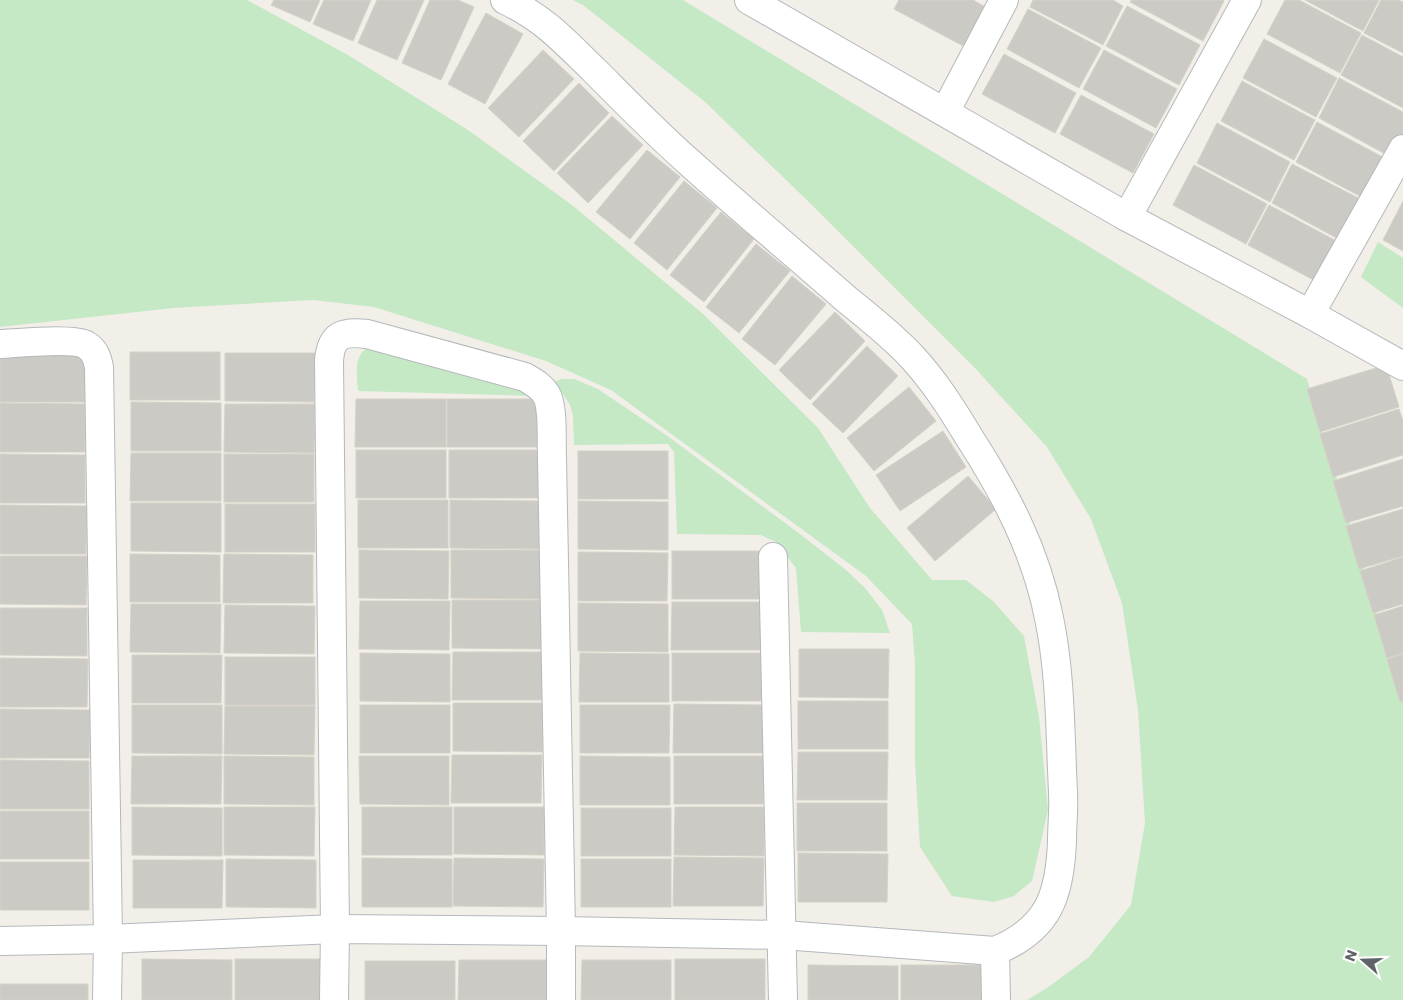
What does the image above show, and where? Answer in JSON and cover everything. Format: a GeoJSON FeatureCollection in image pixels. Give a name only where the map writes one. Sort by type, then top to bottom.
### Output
{"type":"FeatureCollection","features":[{"type":"Feature","properties":{"kind":"street"},"geometry":{"type":"LineString","coordinates":[[0,941],[335,929],[561,931],[783,936],[995,950],[1018,940],[1031,930],[1043,916],[1052,900],[1059,882],[1063,802],[1056,656],[1049,615],[1033,556],[996,478],[949,404],[911,356],[707,179],[545,22],[505,0]]}},
{"type":"Feature","properties":{"kind":"street"},"geometry":{"type":"LineString","coordinates":[[945,112],[1004,0]]}},
{"type":"Feature","properties":{"kind":"street"},"geometry":{"type":"LineString","coordinates":[[1127,218],[1247,0]]}},
{"type":"Feature","properties":{"kind":"street"},"geometry":{"type":"LineString","coordinates":[[757,2],[1127,218],[1310,314],[1403,366]]}},
{"type":"Feature","properties":{"kind":"street"},"geometry":{"type":"LineString","coordinates":[[1310,314],[1403,150]]}},
{"type":"Feature","properties":{"kind":"street"},"geometry":{"type":"LineString","coordinates":[[334,1000],[335,929],[329,361],[330,350],[335,340],[342,335],[353,332],[367,334],[524,378],[540,387],[548,398],[552,442],[561,1000]]}},
{"type":"Feature","properties":{"kind":"street"},"geometry":{"type":"LineString","coordinates":[[0,344],[32,342],[82,343],[95,353],[99,367],[108,938],[107,1000]]}},
{"type":"Feature","properties":{"kind":"street"},"geometry":{"type":"LineString","coordinates":[[774,557],[783,1000]]}},
{"type":"Feature","properties":{"kind":"street"},"geometry":{"type":"LineString","coordinates":[[995,950],[996,1000]]}},
{"type":"Feature","properties":{"kind":"green space"},"geometry":{"type":"Polygon","coordinates":[[[0,0],[247,0],[348,55],[468,130],[572,205],[702,313],[818,428],[870,508],[932,580],[966,580],[993,601],[1024,636],[1039,717],[1048,810],[1032,881],[1014,896],[994,902],[952,896],[920,847],[915,762],[915,665],[912,624],[866,576],[611,390],[546,361],[374,307],[313,300],[173,308],[0,327],[0,0]]]}},
{"type":"Feature","properties":{"kind":"green space"},"geometry":{"type":"Polygon","coordinates":[[[573,0],[683,0],[1307,379],[1403,700],[1403,1000],[1027,1000],[1047,988],[1089,957],[1131,905],[1145,823],[1138,710],[1122,603],[1091,519],[1047,447],[974,367],[811,204],[704,101],[583,5],[573,0]]]}},
{"type":"Feature","properties":{"kind":"green space"},"geometry":{"type":"Polygon","coordinates":[[[1378,242],[1403,258],[1403,308],[1361,277],[1378,242]]]}},
{"type":"Feature","properties":{"kind":"green space"},"geometry":{"type":"Polygon","coordinates":[[[369,348],[512,384],[532,396],[358,391],[358,360],[364,350],[369,348]]]}},
{"type":"Feature","properties":{"kind":"green space"},"geometry":{"type":"Polygon","coordinates":[[[561,379],[574,379],[598,389],[666,435],[800,534],[846,570],[865,588],[882,610],[890,633],[801,632],[796,568],[776,542],[761,535],[677,534],[674,452],[668,444],[574,445],[573,416],[570,405],[555,382],[561,379]]]}},
{"type":"Feature","properties":{"kind":"building"},"geometry":{"type":"Polygon","coordinates":[[[274,0],[320,0],[310,22],[271,5],[274,0]]]}},
{"type":"Feature","properties":{"kind":"building"},"geometry":{"type":"Polygon","coordinates":[[[324,0],[371,0],[353,41],[313,24],[324,0]]]}},
{"type":"Feature","properties":{"kind":"building"},"geometry":{"type":"Polygon","coordinates":[[[377,0],[424,0],[397,60],[358,43],[377,0]]]}},
{"type":"Feature","properties":{"kind":"building"},"geometry":{"type":"Polygon","coordinates":[[[430,0],[458,0],[474,7],[441,80],[402,63],[430,0]]]}},
{"type":"Feature","properties":{"kind":"building"},"geometry":{"type":"Polygon","coordinates":[[[899,0],[973,0],[987,8],[967,48],[894,9],[899,0]]]}},
{"type":"Feature","properties":{"kind":"building"},"geometry":{"type":"Polygon","coordinates":[[[1033,0],[1113,0],[1123,6],[1103,45],[1030,7],[1033,0]]]}},
{"type":"Feature","properties":{"kind":"building"},"geometry":{"type":"Polygon","coordinates":[[[1131,0],[1224,1],[1203,41],[1130,2],[1131,0]]]}},
{"type":"Feature","properties":{"kind":"building"},"geometry":{"type":"Polygon","coordinates":[[[1285,0],[1299,0],[1361,33],[1340,73],[1267,34],[1285,0]]]}},
{"type":"Feature","properties":{"kind":"building"},"geometry":{"type":"Polygon","coordinates":[[[1305,0],[1379,0],[1363,31],[1305,0]]]}},
{"type":"Feature","properties":{"kind":"building"},"geometry":{"type":"Polygon","coordinates":[[[1381,0],[1398,0],[1403,2],[1403,53],[1364,33],[1381,0]]]}},
{"type":"Feature","properties":{"kind":"building"},"geometry":{"type":"Polygon","coordinates":[[[1127,6],[1200,45],[1179,85],[1106,46],[1127,6]]]}},
{"type":"Feature","properties":{"kind":"building"},"geometry":{"type":"Polygon","coordinates":[[[1028,9],[1101,48],[1079,88],[1007,49],[1028,9]]]}},
{"type":"Feature","properties":{"kind":"building"},"geometry":{"type":"Polygon","coordinates":[[[486,13],[523,34],[485,104],[448,84],[486,13]]]}},
{"type":"Feature","properties":{"kind":"building"},"geometry":{"type":"Polygon","coordinates":[[[1362,35],[1403,57],[1403,108],[1341,75],[1362,35]]]}},
{"type":"Feature","properties":{"kind":"building"},"geometry":{"type":"Polygon","coordinates":[[[1264,39],[1337,78],[1316,117],[1243,78],[1264,39]]]}},
{"type":"Feature","properties":{"kind":"building"},"geometry":{"type":"Polygon","coordinates":[[[543,50],[574,79],[519,137],[488,108],[543,50]]]}},
{"type":"Feature","properties":{"kind":"building"},"geometry":{"type":"Polygon","coordinates":[[[1104,50],[1177,89],[1156,128],[1083,89],[1104,50]]]}},
{"type":"Feature","properties":{"kind":"building"},"geometry":{"type":"Polygon","coordinates":[[[1004,54],[1076,93],[1055,133],[982,94],[1004,54]]]}},
{"type":"Feature","properties":{"kind":"building"},"geometry":{"type":"Polygon","coordinates":[[[1339,78],[1403,112],[1403,135],[1391,157],[1319,118],[1339,78]]]}},
{"type":"Feature","properties":{"kind":"building"},"geometry":{"type":"Polygon","coordinates":[[[1242,81],[1315,120],[1294,160],[1221,121],[1242,81]]]}},
{"type":"Feature","properties":{"kind":"building"},"geometry":{"type":"Polygon","coordinates":[[[579,83],[609,113],[554,171],[523,141],[579,83]]]}},
{"type":"Feature","properties":{"kind":"building"},"geometry":{"type":"Polygon","coordinates":[[[1081,95],[1154,134],[1133,173],[1060,134],[1081,95]]]}},
{"type":"Feature","properties":{"kind":"building"},"geometry":{"type":"Polygon","coordinates":[[[612,116],[643,145],[588,203],[557,173],[612,116]]]}},
{"type":"Feature","properties":{"kind":"building"},"geometry":{"type":"Polygon","coordinates":[[[1317,122],[1390,161],[1369,201],[1296,162],[1317,122]]]}},
{"type":"Feature","properties":{"kind":"building"},"geometry":{"type":"Polygon","coordinates":[[[1217,123],[1290,162],[1270,202],[1197,163],[1217,123]]]}},
{"type":"Feature","properties":{"kind":"building"},"geometry":{"type":"Polygon","coordinates":[[[647,150],[680,177],[630,239],[596,212],[647,150]]]}},
{"type":"Feature","properties":{"kind":"building"},"geometry":{"type":"Polygon","coordinates":[[[1292,164],[1366,202],[1344,242],[1272,203],[1292,164]]]}},
{"type":"Feature","properties":{"kind":"building"},"geometry":{"type":"Polygon","coordinates":[[[1194,165],[1267,204],[1246,244],[1173,205],[1194,165]]]}},
{"type":"Feature","properties":{"kind":"building"},"geometry":{"type":"Polygon","coordinates":[[[684,181],[717,208],[667,270],[634,243],[684,181]]]}},
{"type":"Feature","properties":{"kind":"building"},"geometry":{"type":"Polygon","coordinates":[[[1403,201],[1403,251],[1383,240],[1403,201]]]}},
{"type":"Feature","properties":{"kind":"building"},"geometry":{"type":"Polygon","coordinates":[[[1269,205],[1342,244],[1321,284],[1248,245],[1269,205]]]}},
{"type":"Feature","properties":{"kind":"building"},"geometry":{"type":"Polygon","coordinates":[[[721,212],[754,239],[704,302],[670,275],[721,212]]]}},
{"type":"Feature","properties":{"kind":"building"},"geometry":{"type":"Polygon","coordinates":[[[756,244],[790,271],[739,333],[706,307],[756,244]]]}},
{"type":"Feature","properties":{"kind":"building"},"geometry":{"type":"Polygon","coordinates":[[[792,276],[826,304],[775,365],[742,339],[792,276]]]}},
{"type":"Feature","properties":{"kind":"building"},"geometry":{"type":"Polygon","coordinates":[[[835,312],[865,341],[810,400],[779,370],[835,312]]]}},
{"type":"Feature","properties":{"kind":"building"},"geometry":{"type":"Polygon","coordinates":[[[867,346],[898,376],[843,433],[812,404],[867,346]]]}},
{"type":"Feature","properties":{"kind":"building"},"geometry":{"type":"Polygon","coordinates":[[[130,352],[220,352],[220,400],[130,400],[130,352]]]}},
{"type":"Feature","properties":{"kind":"building"},"geometry":{"type":"Polygon","coordinates":[[[0,353],[85,354],[85,402],[0,402],[0,353]]]}},
{"type":"Feature","properties":{"kind":"building"},"geometry":{"type":"Polygon","coordinates":[[[225,353],[315,353],[314,402],[225,401],[225,353]]]}},
{"type":"Feature","properties":{"kind":"building"},"geometry":{"type":"Polygon","coordinates":[[[1386,365],[1399,407],[1320,432],[1307,389],[1386,365]]]}},
{"type":"Feature","properties":{"kind":"building"},"geometry":{"type":"Polygon","coordinates":[[[909,387],[936,421],[874,471],[847,438],[909,387]]]}},
{"type":"Feature","properties":{"kind":"building"},"geometry":{"type":"Polygon","coordinates":[[[356,399],[446,399],[446,447],[355,447],[356,399]]]}},
{"type":"Feature","properties":{"kind":"building"},"geometry":{"type":"Polygon","coordinates":[[[447,399],[537,399],[537,447],[447,447],[447,399]]]}},
{"type":"Feature","properties":{"kind":"building"},"geometry":{"type":"Polygon","coordinates":[[[131,402],[221,403],[221,451],[131,451],[131,402]]]}},
{"type":"Feature","properties":{"kind":"building"},"geometry":{"type":"Polygon","coordinates":[[[0,403],[85,404],[85,452],[0,452],[0,403]]]}},
{"type":"Feature","properties":{"kind":"building"},"geometry":{"type":"Polygon","coordinates":[[[225,404],[315,404],[314,453],[224,452],[225,404]]]}},
{"type":"Feature","properties":{"kind":"building"},"geometry":{"type":"Polygon","coordinates":[[[1399,409],[1403,421],[1403,455],[1333,477],[1320,434],[1399,409]]]}},
{"type":"Feature","properties":{"kind":"building"},"geometry":{"type":"Polygon","coordinates":[[[943,431],[966,467],[900,511],[876,475],[943,431]]]}},
{"type":"Feature","properties":{"kind":"building"},"geometry":{"type":"Polygon","coordinates":[[[356,450],[446,450],[446,498],[356,498],[356,450]]]}},
{"type":"Feature","properties":{"kind":"building"},"geometry":{"type":"Polygon","coordinates":[[[449,450],[539,450],[538,498],[449,498],[449,450]]]}},
{"type":"Feature","properties":{"kind":"building"},"geometry":{"type":"Polygon","coordinates":[[[578,451],[668,451],[668,499],[578,499],[578,451]]]}},
{"type":"Feature","properties":{"kind":"building"},"geometry":{"type":"Polygon","coordinates":[[[131,453],[221,453],[221,501],[130,501],[131,453]]]}},
{"type":"Feature","properties":{"kind":"building"},"geometry":{"type":"Polygon","coordinates":[[[0,454],[85,455],[85,503],[0,503],[0,454]]]}},
{"type":"Feature","properties":{"kind":"building"},"geometry":{"type":"Polygon","coordinates":[[[224,454],[314,454],[314,502],[224,502],[224,454]]]}},
{"type":"Feature","properties":{"kind":"building"},"geometry":{"type":"Polygon","coordinates":[[[1403,459],[1403,506],[1346,523],[1333,481],[1403,459]]]}},
{"type":"Feature","properties":{"kind":"building"},"geometry":{"type":"Polygon","coordinates":[[[968,476],[996,509],[935,561],[907,528],[968,476]]]}},
{"type":"Feature","properties":{"kind":"building"},"geometry":{"type":"Polygon","coordinates":[[[358,500],[448,500],[448,548],[358,548],[358,500]]]}},
{"type":"Feature","properties":{"kind":"building"},"geometry":{"type":"Polygon","coordinates":[[[450,500],[540,501],[540,549],[450,548],[450,500]]]}},
{"type":"Feature","properties":{"kind":"building"},"geometry":{"type":"Polygon","coordinates":[[[578,501],[668,502],[668,550],[578,549],[578,501]]]}},
{"type":"Feature","properties":{"kind":"building"},"geometry":{"type":"Polygon","coordinates":[[[131,503],[221,503],[221,552],[131,551],[131,503]]]}},
{"type":"Feature","properties":{"kind":"building"},"geometry":{"type":"Polygon","coordinates":[[[225,504],[315,504],[315,552],[225,552],[225,504]]]}},
{"type":"Feature","properties":{"kind":"building"},"geometry":{"type":"Polygon","coordinates":[[[0,505],[87,506],[86,554],[0,554],[0,505]]]}},
{"type":"Feature","properties":{"kind":"building"},"geometry":{"type":"Polygon","coordinates":[[[1403,509],[1403,556],[1359,569],[1346,526],[1403,509]]]}},
{"type":"Feature","properties":{"kind":"building"},"geometry":{"type":"Polygon","coordinates":[[[359,550],[449,551],[448,599],[359,598],[359,550]]]}},
{"type":"Feature","properties":{"kind":"building"},"geometry":{"type":"Polygon","coordinates":[[[451,550],[541,550],[541,599],[451,598],[451,550]]]}},
{"type":"Feature","properties":{"kind":"building"},"geometry":{"type":"Polygon","coordinates":[[[672,551],[762,551],[762,599],[672,599],[672,551]]]}},
{"type":"Feature","properties":{"kind":"building"},"geometry":{"type":"Polygon","coordinates":[[[578,552],[668,553],[667,601],[578,601],[578,552]]]}},
{"type":"Feature","properties":{"kind":"building"},"geometry":{"type":"Polygon","coordinates":[[[130,554],[220,555],[220,602],[130,602],[130,554]]]}},
{"type":"Feature","properties":{"kind":"building"},"geometry":{"type":"Polygon","coordinates":[[[224,554],[313,555],[313,603],[223,603],[224,554]]]}},
{"type":"Feature","properties":{"kind":"building"},"geometry":{"type":"Polygon","coordinates":[[[0,556],[87,556],[86,605],[0,604],[0,556]]]}},
{"type":"Feature","properties":{"kind":"building"},"geometry":{"type":"Polygon","coordinates":[[[1403,557],[1403,604],[1373,613],[1360,571],[1403,557]]]}},
{"type":"Feature","properties":{"kind":"building"},"geometry":{"type":"Polygon","coordinates":[[[452,600],[542,600],[541,649],[452,648],[452,600]]]}},
{"type":"Feature","properties":{"kind":"building"},"geometry":{"type":"Polygon","coordinates":[[[360,601],[450,601],[449,650],[359,649],[360,601]]]}},
{"type":"Feature","properties":{"kind":"building"},"geometry":{"type":"Polygon","coordinates":[[[672,602],[762,602],[762,650],[671,650],[672,602]]]}},
{"type":"Feature","properties":{"kind":"building"},"geometry":{"type":"Polygon","coordinates":[[[578,603],[668,604],[668,652],[578,651],[578,603]]]}},
{"type":"Feature","properties":{"kind":"building"},"geometry":{"type":"Polygon","coordinates":[[[131,604],[221,604],[220,653],[130,652],[131,604]]]}},
{"type":"Feature","properties":{"kind":"building"},"geometry":{"type":"Polygon","coordinates":[[[225,605],[315,606],[314,654],[224,653],[225,605]]]}},
{"type":"Feature","properties":{"kind":"building"},"geometry":{"type":"Polygon","coordinates":[[[1403,606],[1403,653],[1387,658],[1374,615],[1403,606]]]}},
{"type":"Feature","properties":{"kind":"building"},"geometry":{"type":"Polygon","coordinates":[[[0,608],[87,608],[87,656],[0,655],[0,608]]]}},
{"type":"Feature","properties":{"kind":"building"},"geometry":{"type":"Polygon","coordinates":[[[799,649],[889,649],[888,698],[799,697],[799,649]]]}},
{"type":"Feature","properties":{"kind":"building"},"geometry":{"type":"Polygon","coordinates":[[[453,652],[543,652],[542,700],[452,700],[453,652]]]}},
{"type":"Feature","properties":{"kind":"building"},"geometry":{"type":"Polygon","coordinates":[[[360,653],[450,654],[450,702],[360,701],[360,653]]]}},
{"type":"Feature","properties":{"kind":"building"},"geometry":{"type":"Polygon","coordinates":[[[580,653],[669,654],[669,702],[579,702],[580,653]]]}},
{"type":"Feature","properties":{"kind":"building"},"geometry":{"type":"Polygon","coordinates":[[[672,653],[762,653],[762,701],[672,701],[672,653]]]}},
{"type":"Feature","properties":{"kind":"building"},"geometry":{"type":"Polygon","coordinates":[[[1403,654],[1403,701],[1400,702],[1387,659],[1403,654]]]}},
{"type":"Feature","properties":{"kind":"building"},"geometry":{"type":"Polygon","coordinates":[[[132,655],[222,655],[221,703],[132,703],[132,655]]]}},
{"type":"Feature","properties":{"kind":"building"},"geometry":{"type":"Polygon","coordinates":[[[225,657],[315,657],[315,705],[225,705],[225,657]]]}},
{"type":"Feature","properties":{"kind":"building"},"geometry":{"type":"Polygon","coordinates":[[[0,658],[88,659],[87,707],[0,707],[0,658]]]}},
{"type":"Feature","properties":{"kind":"building"},"geometry":{"type":"Polygon","coordinates":[[[798,701],[888,701],[888,749],[798,749],[798,701]]]}},
{"type":"Feature","properties":{"kind":"building"},"geometry":{"type":"Polygon","coordinates":[[[453,703],[543,703],[542,752],[453,751],[453,703]]]}},
{"type":"Feature","properties":{"kind":"building"},"geometry":{"type":"Polygon","coordinates":[[[674,704],[763,705],[763,753],[673,753],[674,704]]]}},
{"type":"Feature","properties":{"kind":"building"},"geometry":{"type":"Polygon","coordinates":[[[132,705],[222,705],[222,754],[132,753],[132,705]]]}},
{"type":"Feature","properties":{"kind":"building"},"geometry":{"type":"Polygon","coordinates":[[[360,705],[450,705],[450,753],[360,753],[360,705]]]}},
{"type":"Feature","properties":{"kind":"building"},"geometry":{"type":"Polygon","coordinates":[[[580,705],[670,705],[669,753],[580,753],[580,705]]]}},
{"type":"Feature","properties":{"kind":"building"},"geometry":{"type":"Polygon","coordinates":[[[225,706],[315,706],[314,755],[224,754],[225,706]]]}},
{"type":"Feature","properties":{"kind":"building"},"geometry":{"type":"Polygon","coordinates":[[[0,709],[90,710],[89,758],[0,758],[0,709]]]}},
{"type":"Feature","properties":{"kind":"building"},"geometry":{"type":"Polygon","coordinates":[[[798,752],[888,752],[887,800],[797,800],[798,752]]]}},
{"type":"Feature","properties":{"kind":"building"},"geometry":{"type":"Polygon","coordinates":[[[452,755],[542,755],[541,803],[451,803],[452,755]]]}},
{"type":"Feature","properties":{"kind":"building"},"geometry":{"type":"Polygon","coordinates":[[[132,756],[222,756],[221,804],[131,804],[132,756]]]}},
{"type":"Feature","properties":{"kind":"building"},"geometry":{"type":"Polygon","coordinates":[[[224,756],[314,757],[314,805],[224,804],[224,756]]]}},
{"type":"Feature","properties":{"kind":"building"},"geometry":{"type":"Polygon","coordinates":[[[359,756],[449,756],[449,805],[360,804],[359,756]]]}},
{"type":"Feature","properties":{"kind":"building"},"geometry":{"type":"Polygon","coordinates":[[[580,756],[670,757],[670,805],[580,805],[580,756]]]}},
{"type":"Feature","properties":{"kind":"building"},"geometry":{"type":"Polygon","coordinates":[[[674,756],[764,756],[763,804],[674,804],[674,756]]]}},
{"type":"Feature","properties":{"kind":"building"},"geometry":{"type":"Polygon","coordinates":[[[0,760],[89,761],[89,809],[0,809],[0,760]]]}},
{"type":"Feature","properties":{"kind":"building"},"geometry":{"type":"Polygon","coordinates":[[[797,803],[887,803],[887,851],[797,851],[797,803]]]}},
{"type":"Feature","properties":{"kind":"building"},"geometry":{"type":"Polygon","coordinates":[[[132,807],[222,808],[222,856],[132,855],[132,807]]]}},
{"type":"Feature","properties":{"kind":"building"},"geometry":{"type":"Polygon","coordinates":[[[224,807],[315,807],[314,856],[224,855],[224,807]]]}},
{"type":"Feature","properties":{"kind":"building"},"geometry":{"type":"Polygon","coordinates":[[[362,807],[452,807],[452,855],[362,855],[362,807]]]}},
{"type":"Feature","properties":{"kind":"building"},"geometry":{"type":"Polygon","coordinates":[[[454,807],[544,807],[544,855],[454,854],[454,807]]]}},
{"type":"Feature","properties":{"kind":"building"},"geometry":{"type":"Polygon","coordinates":[[[675,807],[764,807],[764,856],[674,855],[675,807]]]}},
{"type":"Feature","properties":{"kind":"building"},"geometry":{"type":"Polygon","coordinates":[[[581,808],[671,808],[671,856],[581,856],[581,808]]]}},
{"type":"Feature","properties":{"kind":"building"},"geometry":{"type":"Polygon","coordinates":[[[0,811],[89,811],[89,859],[0,859],[0,811]]]}},
{"type":"Feature","properties":{"kind":"building"},"geometry":{"type":"Polygon","coordinates":[[[798,853],[888,854],[887,902],[798,902],[798,853]]]}},
{"type":"Feature","properties":{"kind":"building"},"geometry":{"type":"Polygon","coordinates":[[[674,857],[764,858],[763,906],[673,906],[674,857]]]}},
{"type":"Feature","properties":{"kind":"building"},"geometry":{"type":"Polygon","coordinates":[[[362,858],[452,859],[452,907],[362,907],[362,858]]]}},
{"type":"Feature","properties":{"kind":"building"},"geometry":{"type":"Polygon","coordinates":[[[454,858],[544,859],[543,907],[453,906],[454,858]]]}},
{"type":"Feature","properties":{"kind":"building"},"geometry":{"type":"Polygon","coordinates":[[[226,859],[316,860],[316,908],[226,907],[226,859]]]}},
{"type":"Feature","properties":{"kind":"building"},"geometry":{"type":"Polygon","coordinates":[[[581,859],[671,859],[671,907],[581,907],[581,859]]]}},
{"type":"Feature","properties":{"kind":"building"},"geometry":{"type":"Polygon","coordinates":[[[133,860],[223,860],[222,908],[133,908],[133,860]]]}},
{"type":"Feature","properties":{"kind":"building"},"geometry":{"type":"Polygon","coordinates":[[[0,862],[89,862],[89,910],[0,910],[0,862]]]}},
{"type":"Feature","properties":{"kind":"building"},"geometry":{"type":"Polygon","coordinates":[[[142,959],[232,960],[232,1000],[142,1000],[142,959]]]}},
{"type":"Feature","properties":{"kind":"building"},"geometry":{"type":"Polygon","coordinates":[[[235,959],[325,959],[325,1000],[235,1000],[235,959]]]}},
{"type":"Feature","properties":{"kind":"building"},"geometry":{"type":"Polygon","coordinates":[[[675,959],[765,959],[765,1000],[675,1000],[675,959]]]}},
{"type":"Feature","properties":{"kind":"building"},"geometry":{"type":"Polygon","coordinates":[[[459,960],[549,960],[548,1000],[458,1000],[459,960]]]}},
{"type":"Feature","properties":{"kind":"building"},"geometry":{"type":"Polygon","coordinates":[[[582,960],[671,960],[671,1000],[581,1000],[582,960]]]}},
{"type":"Feature","properties":{"kind":"building"},"geometry":{"type":"Polygon","coordinates":[[[365,961],[455,961],[455,1000],[365,1000],[365,961]]]}},
{"type":"Feature","properties":{"kind":"building"},"geometry":{"type":"Polygon","coordinates":[[[808,965],[898,966],[898,1000],[808,1000],[808,965]]]}},
{"type":"Feature","properties":{"kind":"building"},"geometry":{"type":"Polygon","coordinates":[[[901,965],[991,965],[991,1000],[901,1000],[901,965]]]}},
{"type":"Feature","properties":{"kind":"building"},"geometry":{"type":"Polygon","coordinates":[[[0,984],[88,984],[88,1000],[0,1000],[0,984]]]}}]}
